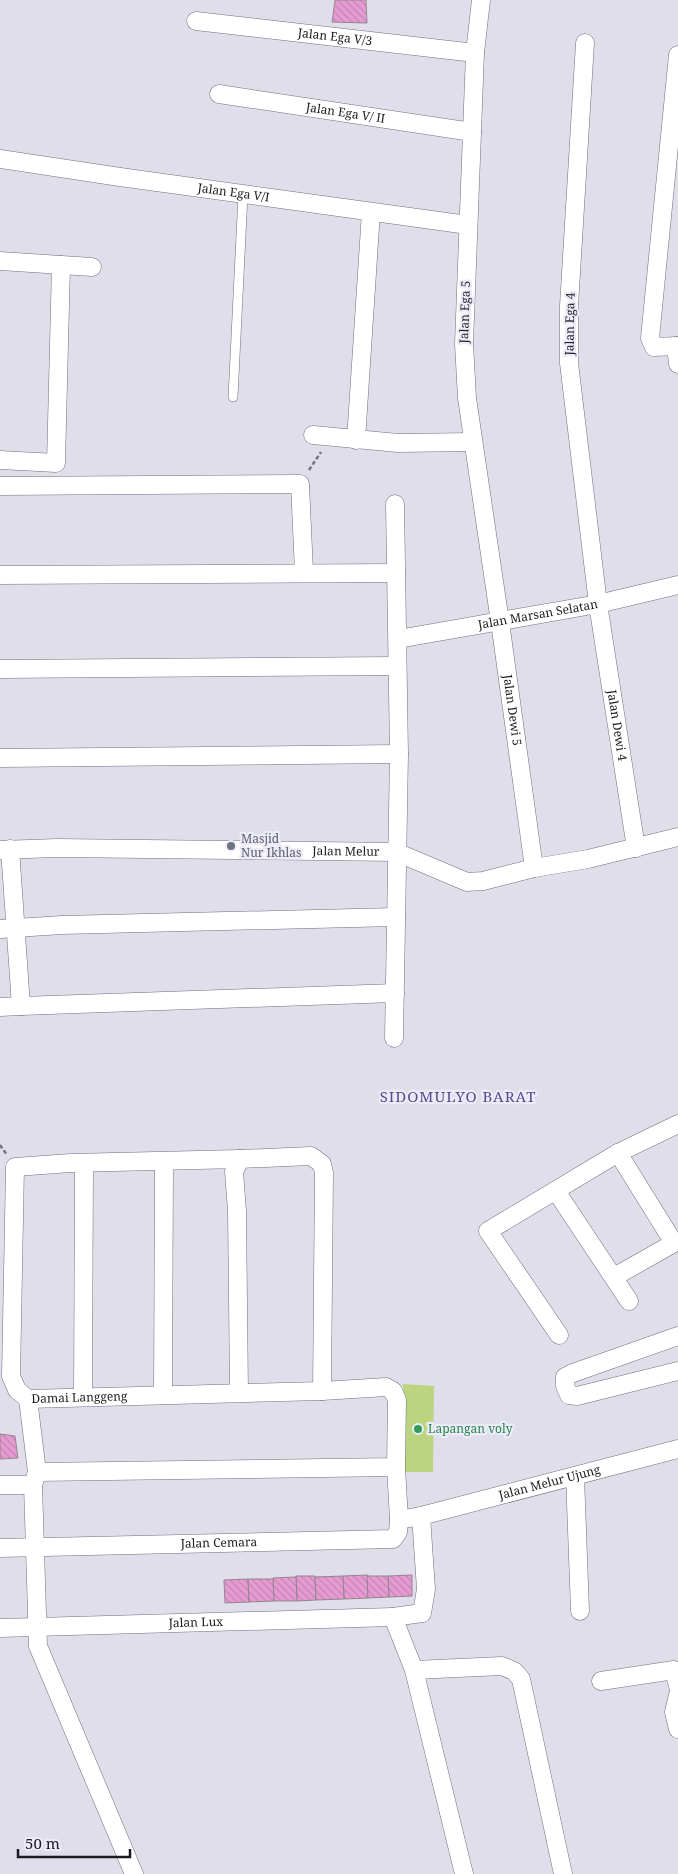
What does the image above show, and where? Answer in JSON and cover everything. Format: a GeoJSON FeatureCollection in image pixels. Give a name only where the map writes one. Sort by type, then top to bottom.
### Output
{"type":"FeatureCollection","features":[{"type":"Feature","properties":{"kind":"street","name":"Jalan Ega 5"},"geometry":{"type":"LineString","coordinates":[[481,0],[475,52],[464,344],[467,398],[500,622]]}},
{"type":"Feature","properties":{"kind":"street","name":"Jalan Ega V/3"},"geometry":{"type":"LineString","coordinates":[[196,21],[475,52]]}},
{"type":"Feature","properties":{"kind":"street","name":"Jalan Ega 4"},"geometry":{"type":"LineString","coordinates":[[585,43],[568,335],[569,363],[598,604]]}},
{"type":"Feature","properties":{"kind":"street"},"geometry":{"type":"LineString","coordinates":[[678,55],[651,328],[652,344],[654,347],[677,346],[678,364]]}},
{"type":"Feature","properties":{"kind":"street","name":"Jalan Ega V/ II"},"geometry":{"type":"LineString","coordinates":[[220,94],[472,132]]}},
{"type":"Feature","properties":{"kind":"street","name":"Jalan Ega V/I"},"geometry":{"type":"LineString","coordinates":[[0,158],[468,225]]}},
{"type":"Feature","properties":{"kind":"street"},"geometry":{"type":"LineString","coordinates":[[356,440],[371,212]]}},
{"type":"Feature","properties":{"kind":"street"},"geometry":{"type":"LineString","coordinates":[[0,261],[92,267]]}},
{"type":"Feature","properties":{"kind":"street"},"geometry":{"type":"LineString","coordinates":[[0,460],[56,464],[61,265]]}},
{"type":"Feature","properties":{"kind":"street"},"geometry":{"type":"LineString","coordinates":[[312,435],[398,443],[473,442]]}},
{"type":"Feature","properties":{"kind":"street"},"geometry":{"type":"LineString","coordinates":[[0,486],[300,484],[304,572]]}},
{"type":"Feature","properties":{"kind":"street"},"geometry":{"type":"LineString","coordinates":[[394,1038],[398,754],[395,504]]}},
{"type":"Feature","properties":{"kind":"street"},"geometry":{"type":"LineString","coordinates":[[0,575],[396,573]]}},
{"type":"Feature","properties":{"kind":"street","name":"Jalan Marsan Selatan"},"geometry":{"type":"LineString","coordinates":[[398,639],[598,604],[678,585]]}},
{"type":"Feature","properties":{"kind":"street","name":"Jalan Dewi 4"},"geometry":{"type":"LineString","coordinates":[[598,604],[636,848]]}},
{"type":"Feature","properties":{"kind":"street","name":"Jalan Dewi 5"},"geometry":{"type":"LineString","coordinates":[[500,622],[534,868]]}},
{"type":"Feature","properties":{"kind":"street"},"geometry":{"type":"LineString","coordinates":[[0,669],[397,666]]}},
{"type":"Feature","properties":{"kind":"street"},"geometry":{"type":"LineString","coordinates":[[0,758],[398,754]]}},
{"type":"Feature","properties":{"kind":"street","name":"Jalan Melur"},"geometry":{"type":"LineString","coordinates":[[5,850],[57,848],[396,852],[467,882],[484,881],[534,868],[588,859],[678,837]]}},
{"type":"Feature","properties":{"kind":"street"},"geometry":{"type":"LineString","coordinates":[[5,850],[7,928],[21,1006]]}},
{"type":"Feature","properties":{"kind":"street"},"geometry":{"type":"LineString","coordinates":[[7,928],[396,917]]}},
{"type":"Feature","properties":{"kind":"street"},"geometry":{"type":"LineString","coordinates":[[0,1007],[395,993]]}},
{"type":"Feature","properties":{"kind":"street"},"geometry":{"type":"LineString","coordinates":[[559,1335],[488,1231],[618,1153],[678,1124]]}},
{"type":"Feature","properties":{"kind":"street"},"geometry":{"type":"LineString","coordinates":[[614,1277],[674,1242],[618,1153]]}},
{"type":"Feature","properties":{"kind":"street"},"geometry":{"type":"LineString","coordinates":[[28,1399],[17,1390],[11,1376],[14,1166],[311,1156],[322,1164],[324,1173],[322,1391]]}},
{"type":"Feature","properties":{"kind":"street"},"geometry":{"type":"LineString","coordinates":[[239,1392],[237,1211],[234,1172],[240,1159]]}},
{"type":"Feature","properties":{"kind":"street"},"geometry":{"type":"LineString","coordinates":[[163,1394],[164,1162]]}},
{"type":"Feature","properties":{"kind":"street"},"geometry":{"type":"LineString","coordinates":[[83,1397],[84,1163]]}},
{"type":"Feature","properties":{"kind":"street"},"geometry":{"type":"LineString","coordinates":[[556,1191],[629,1301]]}},
{"type":"Feature","properties":{"kind":"street"},"geometry":{"type":"LineString","coordinates":[[678,1336],[573,1373],[565,1377],[564,1381],[569,1395],[577,1396],[678,1371]]}},
{"type":"Feature","properties":{"kind":"street","name":"Damai Langgeng"},"geometry":{"type":"LineString","coordinates":[[134,1874],[38,1646],[35,1479],[28,1399],[322,1391],[386,1387],[393,1391],[397,1400],[396,1467],[398,1520]]}},
{"type":"Feature","properties":{"kind":"street","name":"Jalan Melur Ujung"},"geometry":{"type":"LineString","coordinates":[[421,1516],[678,1449]]}},
{"type":"Feature","properties":{"kind":"street"},"geometry":{"type":"LineString","coordinates":[[0,1486],[35,1479],[396,1467]]}},
{"type":"Feature","properties":{"kind":"street"},"geometry":{"type":"LineString","coordinates":[[575,1476],[580,1611]]}},
{"type":"Feature","properties":{"kind":"street"},"geometry":{"type":"LineString","coordinates":[[398,1520],[421,1516]]}},
{"type":"Feature","properties":{"kind":"street","name":"Jalan Lux"},"geometry":{"type":"LineString","coordinates":[[0,1628],[393,1617],[422,1613],[426,1589],[421,1516]]}},
{"type":"Feature","properties":{"kind":"street","name":"Jalan Cemara"},"geometry":{"type":"LineString","coordinates":[[0,1548],[393,1539],[398,1532],[398,1520]]}},
{"type":"Feature","properties":{"kind":"street"},"geometry":{"type":"LineString","coordinates":[[393,1617],[414,1670],[464,1874]]}},
{"type":"Feature","properties":{"kind":"street"},"geometry":{"type":"LineString","coordinates":[[414,1670],[502,1666],[514,1670],[521,1679],[563,1874]]}},
{"type":"Feature","properties":{"kind":"street"},"geometry":{"type":"LineString","coordinates":[[601,1681],[674,1670],[678,1686]]}},
{"type":"Feature","properties":{"kind":"street"},"geometry":{"type":"LineString","coordinates":[[678,1695],[674,1712],[678,1729]]}},
{"type":"Feature","properties":{"kind":"lane"},"geometry":{"type":"LineString","coordinates":[[233,397],[243,194]]}},
{"type":"Feature","properties":{"kind":"path"},"geometry":{"type":"LineString","coordinates":[[300,484],[331,437]]}},
{"type":"Feature","properties":{"kind":"green space","name":"Lapangan voly"},"geometry":{"type":"Polygon","coordinates":[[[403,1384],[434,1386],[433,1472],[401,1472],[403,1384]]]}},
{"type":"Feature","properties":{"kind":"building"},"geometry":{"type":"Polygon","coordinates":[[[335,0],[366,0],[367,23],[332,22],[335,0]]]}},
{"type":"Feature","properties":{"kind":"building"},"geometry":{"type":"Polygon","coordinates":[[[0,1434],[15,1436],[18,1458],[0,1459],[0,1434]]]}},
{"type":"Feature","properties":{"kind":"building"},"geometry":{"type":"Polygon","coordinates":[[[368,1575],[368,1598],[344,1599],[343,1576],[368,1575]]]}},
{"type":"Feature","properties":{"kind":"building"},"geometry":{"type":"Polygon","coordinates":[[[412,1575],[412,1596],[389,1597],[388,1576],[412,1575]]]}},
{"type":"Feature","properties":{"kind":"building"},"geometry":{"type":"Polygon","coordinates":[[[296,1576],[315,1576],[316,1600],[297,1601],[296,1576]]]}},
{"type":"Feature","properties":{"kind":"building"},"geometry":{"type":"Polygon","coordinates":[[[343,1576],[344,1599],[316,1600],[315,1577],[343,1576]]]}},
{"type":"Feature","properties":{"kind":"building"},"geometry":{"type":"Polygon","coordinates":[[[367,1576],[388,1576],[389,1597],[368,1598],[367,1576]]]}},
{"type":"Feature","properties":{"kind":"building"},"geometry":{"type":"Polygon","coordinates":[[[296,1577],[297,1601],[274,1601],[273,1578],[296,1577]]]}},
{"type":"Feature","properties":{"kind":"building"},"geometry":{"type":"Polygon","coordinates":[[[248,1579],[249,1602],[225,1603],[224,1580],[248,1579]]]}},
{"type":"Feature","properties":{"kind":"building"},"geometry":{"type":"Polygon","coordinates":[[[248,1579],[273,1579],[274,1601],[249,1602],[248,1579]]]}},
{"type":"Feature","properties":{"kind":"place","name":"Masjid Nur Ikhlas"},"geometry":{"type":"Point","coordinates":[231,846]}},
{"type":"Feature","properties":{"kind":"place","name":"Lapangan voly"},"geometry":{"type":"Point","coordinates":[418,1429]}},
{"type":"Feature","properties":{"kind":"district","name":"SIDOMULYO BARAT"},"geometry":{"type":"Point","coordinates":[458,1097]}}]}
